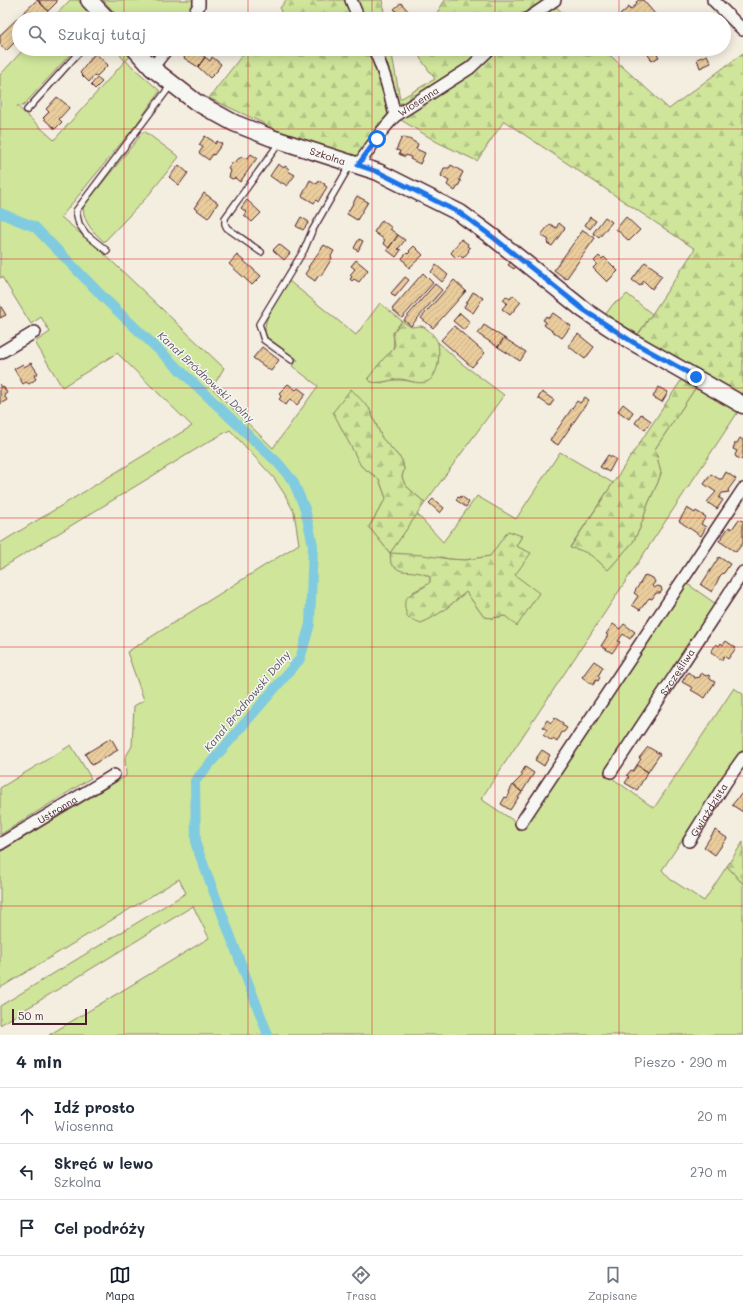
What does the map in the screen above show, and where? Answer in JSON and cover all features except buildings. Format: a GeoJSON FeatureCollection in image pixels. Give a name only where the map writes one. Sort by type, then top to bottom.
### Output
{"type":"FeatureCollection","features":[{"type":"Feature","properties":{"kind":"street"},"geometry":{"type":"LineString","coordinates":[[89,0],[100,12]]}},
{"type":"Feature","properties":{"kind":"street"},"geometry":{"type":"LineString","coordinates":[[196,12],[199,5],[199,0]]}},
{"type":"Feature","properties":{"kind":"street"},"geometry":{"type":"LineString","coordinates":[[351,0],[356,12]]}},
{"type":"Feature","properties":{"kind":"street"},"geometry":{"type":"LineString","coordinates":[[537,12],[555,0]]}},
{"type":"Feature","properties":{"kind":"street"},"geometry":{"type":"LineString","coordinates":[[712,0],[724,12]]}},
{"type":"Feature","properties":{"kind":"street"},"geometry":{"type":"LineString","coordinates":[[731,18],[743,30]]}},
{"type":"Feature","properties":{"kind":"street","name":"Szkolna"},"geometry":{"type":"LineString","coordinates":[[141,56],[152,68],[196,102],[234,123],[378,172],[460,213],[494,238],[584,310],[606,325],[631,341],[743,405]]}},
{"type":"Feature","properties":{"kind":"street"},"geometry":{"type":"LineString","coordinates":[[152,68],[161,56]]}},
{"type":"Feature","properties":{"kind":"street"},"geometry":{"type":"LineString","coordinates":[[377,56],[390,90],[394,116]]}},
{"type":"Feature","properties":{"kind":"street","name":"Wiosenna"},"geometry":{"type":"LineString","coordinates":[[354,164],[394,116],[470,68],[483,56]]}},
{"type":"Feature","properties":{"kind":"street"},"geometry":{"type":"LineString","coordinates":[[0,352],[35,332]]}},
{"type":"Feature","properties":{"kind":"street"},"geometry":{"type":"LineString","coordinates":[[521,823],[743,489]]}},
{"type":"Feature","properties":{"kind":"street","name":"Szczęśliwa"},"geometry":{"type":"LineString","coordinates":[[611,772],[743,572]]}},
{"type":"Feature","properties":{"kind":"street","name":"Gwiaździsta"},"geometry":{"type":"LineString","coordinates":[[689,841],[743,758]]}},
{"type":"Feature","properties":{"kind":"street","name":"Ustronna"},"geometry":{"type":"LineString","coordinates":[[0,844],[114,775]]}},
{"type":"Feature","properties":{"kind":"lane"},"geometry":{"type":"LineString","coordinates":[[27,110],[76,56]]}},
{"type":"Feature","properties":{"kind":"lane"},"geometry":{"type":"LineString","coordinates":[[107,251],[86,234],[79,224],[76,211],[173,84]]}},
{"type":"Feature","properties":{"kind":"lane"},"geometry":{"type":"LineString","coordinates":[[261,252],[227,228],[225,218],[281,140]]}},
{"type":"Feature","properties":{"kind":"lane"},"geometry":{"type":"LineString","coordinates":[[292,360],[264,340],[259,324],[304,250],[312,231],[354,164]]}},
{"type":"Feature","properties":{"kind":"green space"},"geometry":{"type":"Polygon","coordinates":[[[70,0],[78,0],[89,12],[59,12],[70,0]]]}},
{"type":"Feature","properties":{"kind":"green space"},"geometry":{"type":"Polygon","coordinates":[[[103,0],[194,0],[194,3],[187,12],[114,12],[103,0]]]}},
{"type":"Feature","properties":{"kind":"green space"},"geometry":{"type":"Polygon","coordinates":[[[286,0],[382,0],[384,12],[281,12],[280,8],[286,0]]]}},
{"type":"Feature","properties":{"kind":"green space"},"geometry":{"type":"Polygon","coordinates":[[[445,0],[558,0],[555,6],[562,12],[437,12],[445,0]]]}},
{"type":"Feature","properties":{"kind":"green space"},"geometry":{"type":"Polygon","coordinates":[[[743,53],[743,399],[636,338],[695,249],[504,121],[477,161],[437,142],[401,120],[386,116],[358,157],[354,158],[262,128],[265,124],[209,98],[242,56],[392,56],[400,99],[435,79],[420,58],[421,56],[611,56],[669,109],[743,53]]]}},
{"type":"Feature","properties":{"kind":"green space"},"geometry":{"type":"Polygon","coordinates":[[[18,56],[69,56],[23,106],[17,106],[54,140],[125,61],[121,56],[130,56],[126,61],[160,91],[136,125],[61,217],[99,249],[224,368],[212,388],[273,448],[318,386],[292,366],[298,360],[267,337],[265,331],[268,316],[289,281],[356,335],[380,303],[402,321],[393,333],[393,349],[377,367],[380,383],[397,380],[414,382],[438,366],[438,342],[461,363],[504,395],[425,503],[405,485],[402,477],[404,469],[402,460],[382,438],[369,408],[361,466],[379,479],[386,498],[369,527],[390,553],[417,514],[443,542],[477,496],[516,519],[560,452],[613,483],[570,547],[581,549],[594,557],[608,570],[633,542],[640,528],[661,473],[655,449],[698,384],[740,409],[481,799],[523,827],[686,583],[716,604],[605,773],[654,808],[734,688],[743,694],[743,749],[662,870],[670,879],[704,901],[727,866],[743,884],[743,1035],[49,1035],[209,938],[193,906],[0,1025],[0,1006],[186,893],[179,879],[0,988],[0,852],[126,776],[125,758],[132,746],[134,706],[144,700],[127,652],[299,544],[294,512],[285,495],[274,478],[230,430],[0,569],[0,543],[192,426],[117,353],[62,387],[35,342],[50,332],[41,317],[31,324],[2,277],[0,278],[0,75],[18,56]],[[522,536],[491,556],[465,560],[441,557],[400,570],[419,572],[430,577],[430,583],[413,592],[442,612],[466,592],[484,617],[492,618],[505,616],[515,575],[516,546],[522,536]]]}},
{"type":"Feature","properties":{"kind":"green space"},"geometry":{"type":"Polygon","coordinates":[[[144,131],[179,157],[147,197],[104,242],[87,223],[83,207],[144,131]]]}},
{"type":"Feature","properties":{"kind":"green space"},"geometry":{"type":"Polygon","coordinates":[[[627,294],[652,314],[638,334],[605,315],[614,303],[621,300],[627,294]]]}},
{"type":"Feature","properties":{"kind":"green space"},"geometry":{"type":"Polygon","coordinates":[[[402,321],[411,327],[421,326],[426,328],[437,341],[439,348],[439,359],[434,376],[430,380],[423,383],[399,379],[371,382],[368,378],[385,357],[392,351],[395,345],[393,333],[402,321]]]}},
{"type":"Feature","properties":{"kind":"green space"},"geometry":{"type":"Polygon","coordinates":[[[684,376],[698,384],[655,449],[661,473],[640,528],[633,542],[608,570],[595,558],[576,549],[570,548],[684,376]]]}},
{"type":"Feature","properties":{"kind":"green space"},"geometry":{"type":"Polygon","coordinates":[[[351,389],[369,408],[382,438],[402,460],[404,469],[402,477],[405,485],[425,503],[390,553],[369,527],[386,498],[379,479],[361,466],[333,412],[351,389]]]}},
{"type":"Feature","properties":{"kind":"green space"},"geometry":{"type":"Polygon","coordinates":[[[508,531],[522,536],[516,546],[531,553],[515,575],[539,593],[517,626],[505,616],[492,618],[484,617],[466,592],[439,613],[421,623],[408,618],[405,603],[406,598],[430,582],[430,577],[419,573],[399,570],[391,564],[390,553],[465,560],[490,556],[508,531]]]}},
{"type":"Feature","properties":{"kind":"green space"},"geometry":{"type":"Polygon","coordinates":[[[71,745],[91,778],[0,835],[0,788],[71,745]]]}},
{"type":"Feature","properties":{"kind":"green space"},"geometry":{"type":"Polygon","coordinates":[[[743,842],[743,884],[727,866],[743,842]]]}},
{"type":"Feature","properties":{"kind":"waterway","name":"Kanał Bródnowski Dolny"},"geometry":{"type":"LineString","coordinates":[[0,213],[35,227],[105,299],[278,463],[293,481],[305,509],[313,545],[310,624],[300,659],[195,781],[196,845],[268,1035]]}},
{"type":"Feature","properties":{"kind":"route"},"geometry":{"type":"LineString","coordinates":[[377,139],[358,165],[378,172],[460,213],[494,238],[584,310],[631,341],[696,377]]}}]}
